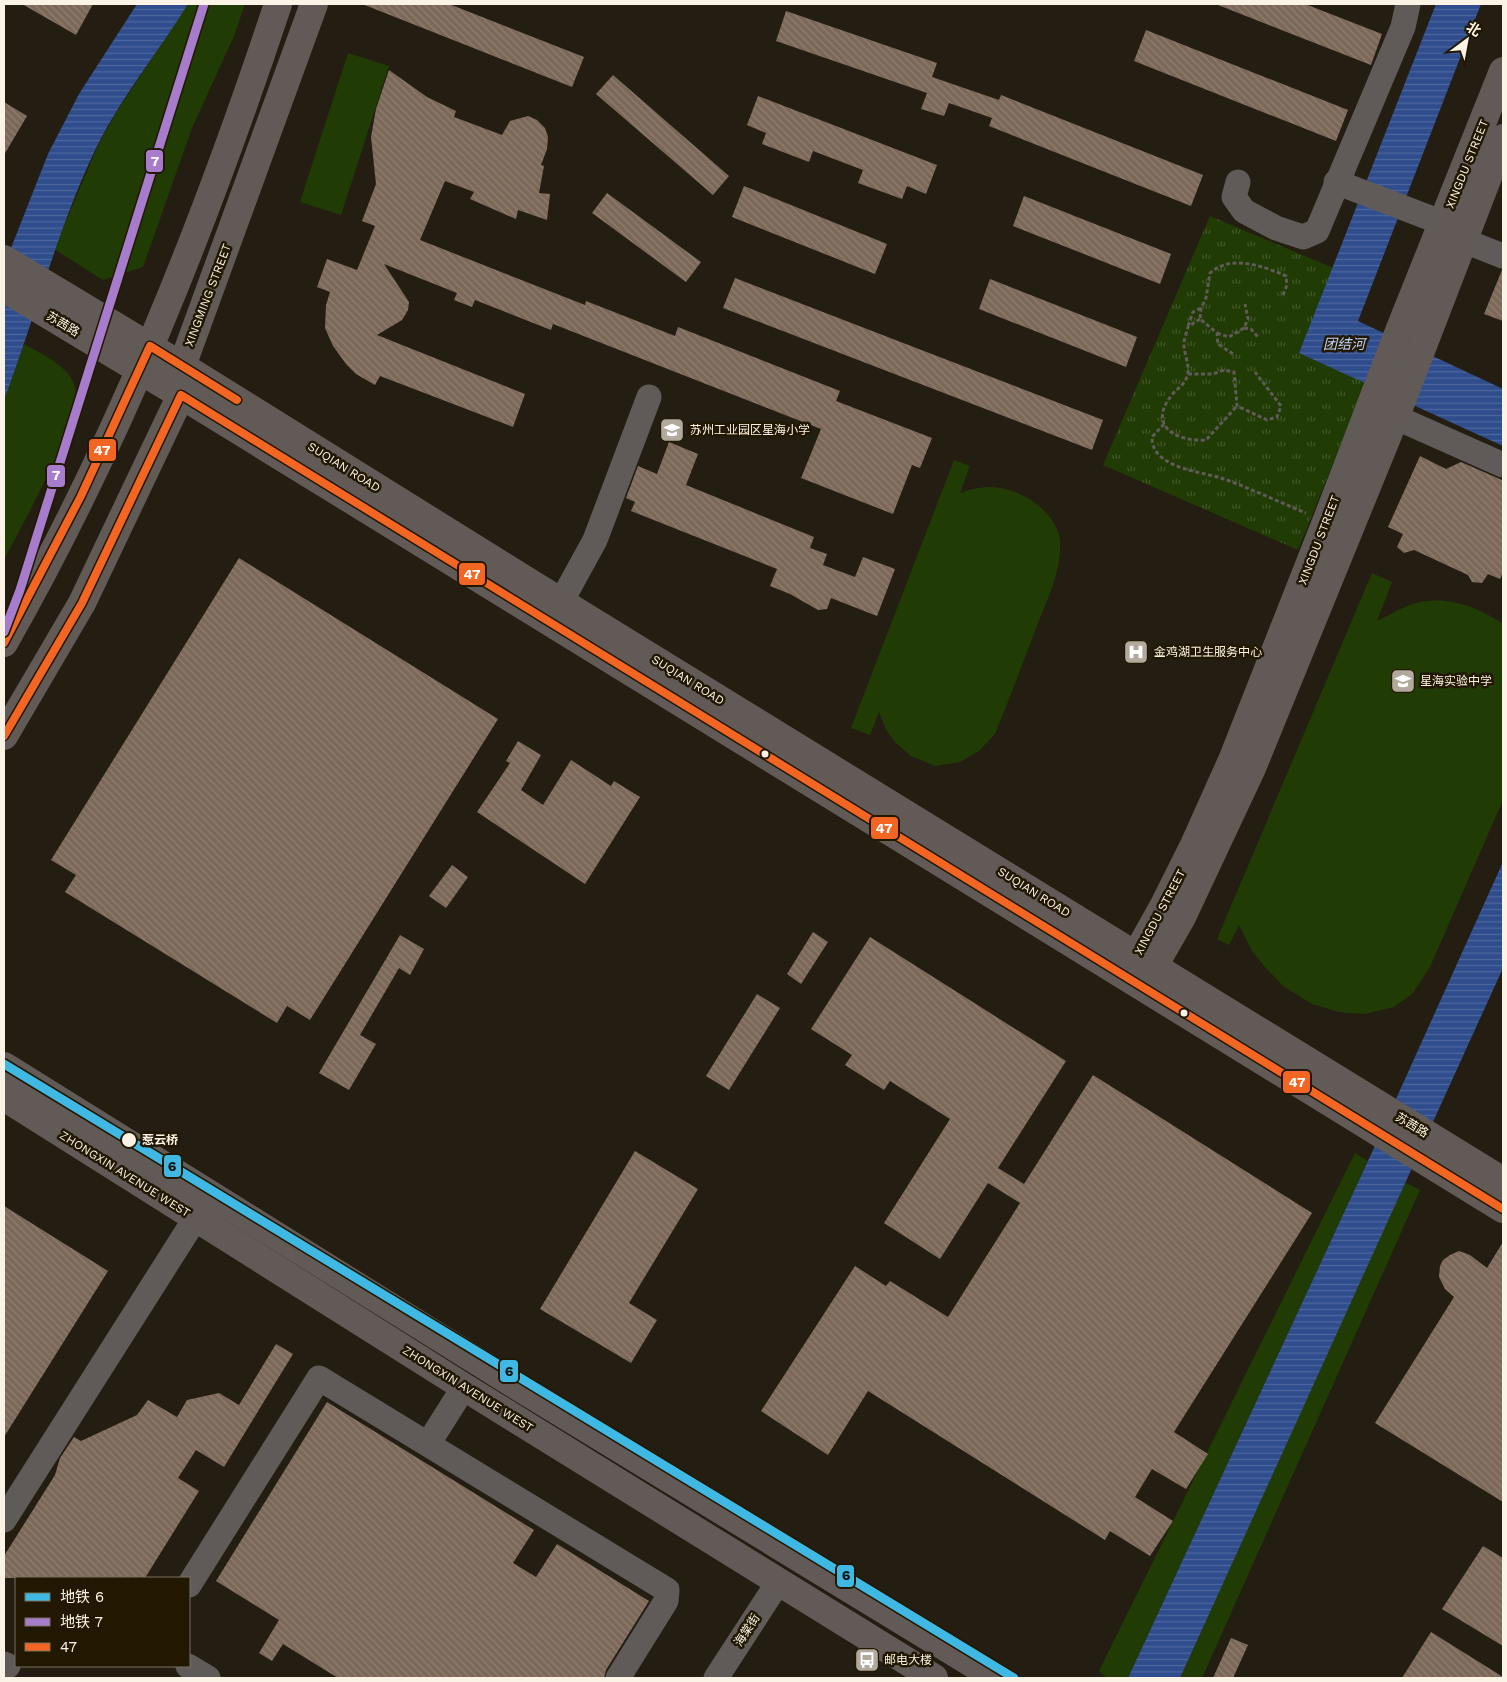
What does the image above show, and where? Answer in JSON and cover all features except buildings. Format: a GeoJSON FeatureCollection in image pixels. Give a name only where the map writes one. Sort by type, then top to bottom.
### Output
{"type":"FeatureCollection","features":[{"type":"Feature","properties":{"kind":"main road"},"geometry":{"type":"LineString","coordinates":[[4,643],[43,573],[140,371],[240,119],[278,4]]}},
{"type":"Feature","properties":{"kind":"main road","name":"XINGMING STREET"},"geometry":{"type":"LineString","coordinates":[[4,736],[82,604],[181,395],[182,366],[314,4]]}},
{"type":"Feature","properties":{"kind":"main road","name":"XINGDU STREET"},"geometry":{"type":"LineString","coordinates":[[1141,967],[1182,917],[1252,768],[1397,413],[1424,340],[1448,232],[1503,71]]}},
{"type":"Feature","properties":{"kind":"main road","name":"XINGDU STREET"},"geometry":{"type":"LineString","coordinates":[[1141,967],[1164,905],[1202,828],[1233,758],[1399,331],[1448,232],[1503,138]]}},
{"type":"Feature","properties":{"kind":"main road","name":"SUQIAN ROAD"},"geometry":{"type":"LineString","coordinates":[[4,259],[58,307],[150,346],[561,602],[1367,1111]]}},
{"type":"Feature","properties":{"kind":"main road","name":"苏茜路"},"geometry":{"type":"LineString","coordinates":[[4,288],[58,307],[140,371],[1141,967]]}},
{"type":"Feature","properties":{"kind":"main road"},"geometry":{"type":"LineString","coordinates":[[4,1066],[519,1387],[568,1414],[996,1678]]}},
{"type":"Feature","properties":{"kind":"main road","name":"ZHONGXIN AVENUE WEST"},"geometry":{"type":"LineString","coordinates":[[4,1097],[195,1219],[934,1678]]}},
{"type":"Feature","properties":{"kind":"main road","name":"苏茜路"},"geometry":{"type":"LineString","coordinates":[[1367,1111],[1444,1158],[1503,1209]]}},
{"type":"Feature","properties":{"kind":"main road"},"geometry":{"type":"LineString","coordinates":[[1444,1158],[1503,1181]]}},
{"type":"Feature","properties":{"kind":"street"},"geometry":{"type":"LineString","coordinates":[[1238,182],[1234,196],[1244,211],[1276,228],[1303,237],[1317,231],[1347,186],[1403,27],[1408,4]]}},
{"type":"Feature","properties":{"kind":"street"},"geometry":{"type":"LineString","coordinates":[[1347,186],[1414,211],[1448,232],[1503,256]]}},
{"type":"Feature","properties":{"kind":"street"},"geometry":{"type":"LineString","coordinates":[[561,602],[595,540],[650,398]]}},
{"type":"Feature","properties":{"kind":"street"},"geometry":{"type":"LineString","coordinates":[[1397,413],[1503,465]]}},
{"type":"Feature","properties":{"kind":"street"},"geometry":{"type":"LineString","coordinates":[[4,1520],[195,1219]]}},
{"type":"Feature","properties":{"kind":"street"},"geometry":{"type":"LineString","coordinates":[[190,1583],[319,1378],[667,1590],[666,1601],[618,1678]]}},
{"type":"Feature","properties":{"kind":"street"},"geometry":{"type":"LineString","coordinates":[[428,1444],[464,1387]]}},
{"type":"Feature","properties":{"kind":"street","name":"海棠街"},"geometry":{"type":"LineString","coordinates":[[716,1678],[779,1581]]}},
{"type":"Feature","properties":{"kind":"street"},"geometry":{"type":"LineString","coordinates":[[190,1667],[208,1678]]}},
{"type":"Feature","properties":{"kind":"path"},"geometry":{"type":"LineString","coordinates":[[1200,319],[1210,273],[1218,265],[1230,262],[1275,271],[1286,276],[1287,285],[1282,295]]}},
{"type":"Feature","properties":{"kind":"path"},"geometry":{"type":"LineString","coordinates":[[1200,319],[1217,333],[1229,337],[1244,328],[1248,319],[1245,304]]}},
{"type":"Feature","properties":{"kind":"path"},"geometry":{"type":"LineString","coordinates":[[1188,374],[1213,374],[1224,370],[1234,372],[1237,406],[1206,440],[1189,441],[1172,435],[1164,424],[1163,417],[1167,402],[1185,382],[1188,374],[1184,342],[1193,312],[1201,308]]}},
{"type":"Feature","properties":{"kind":"path"},"geometry":{"type":"LineString","coordinates":[[1188,327],[1200,319]]}},
{"type":"Feature","properties":{"kind":"path"},"geometry":{"type":"LineString","coordinates":[[1244,328],[1251,329],[1258,338]]}},
{"type":"Feature","properties":{"kind":"path"},"geometry":{"type":"LineString","coordinates":[[1217,333],[1218,344],[1234,354]]}},
{"type":"Feature","properties":{"kind":"path"},"geometry":{"type":"LineString","coordinates":[[1237,406],[1267,420],[1277,417],[1281,406],[1255,372]]}},
{"type":"Feature","properties":{"kind":"path"},"geometry":{"type":"LineString","coordinates":[[1164,424],[1152,437],[1152,444],[1158,454],[1169,462],[1225,480],[1326,522]]}},
{"type":"Feature","properties":{"kind":"green space"},"geometry":{"type":"Polygon","coordinates":[[[188,4],[245,4],[234,36],[192,128],[143,267],[103,280],[54,249],[99,143],[116,113],[188,4]]]}},
{"type":"Feature","properties":{"kind":"green space"},"geometry":{"type":"Polygon","coordinates":[[[348,53],[389,66],[341,215],[300,202],[348,53]]]}},
{"type":"Feature","properties":{"kind":"green space"},"geometry":{"type":"Polygon","coordinates":[[[1210,216],[1333,268],[1299,353],[1366,382],[1298,550],[1103,465],[1210,216]]]}},
{"type":"Feature","properties":{"kind":"green space"},"geometry":{"type":"Polygon","coordinates":[[[24,344],[52,360],[65,371],[74,384],[75,399],[61,444],[4,560],[4,400],[24,344]]]}},
{"type":"Feature","properties":{"kind":"green space"},"geometry":{"type":"Polygon","coordinates":[[[954,460],[970,466],[960,493],[985,487],[1001,488],[1026,497],[1043,509],[1059,533],[1060,552],[1052,587],[995,734],[979,751],[960,762],[935,766],[911,756],[896,743],[886,730],[879,712],[870,735],[851,728],[954,460]]]}},
{"type":"Feature","properties":{"kind":"green space"},"geometry":{"type":"Polygon","coordinates":[[[1372,573],[1392,582],[1377,621],[1418,603],[1443,601],[1469,606],[1503,624],[1503,800],[1430,967],[1413,993],[1394,1007],[1365,1014],[1339,1012],[1312,1004],[1283,986],[1252,951],[1239,925],[1229,945],[1217,939],[1372,573]]]}},
{"type":"Feature","properties":{"kind":"green space"},"geometry":{"type":"Polygon","coordinates":[[[1355,1153],[1368,1161],[1128,1678],[1107,1678],[1099,1671],[1355,1153]]]}},
{"type":"Feature","properties":{"kind":"green space"},"geometry":{"type":"Polygon","coordinates":[[[1404,1182],[1420,1190],[1202,1678],[1180,1678],[1404,1182]]]}},
{"type":"Feature","properties":{"kind":"water"},"geometry":{"type":"Polygon","coordinates":[[[137,4],[188,4],[119,108],[98,144],[59,239],[4,400],[4,266],[48,154],[79,94],[137,4]]]}},
{"type":"Feature","properties":{"kind":"water","name":"团结河"},"geometry":{"type":"Polygon","coordinates":[[[1436,4],[1481,4],[1358,321],[1503,389],[1503,446],[1299,353],[1436,4]]]}},
{"type":"Feature","properties":{"kind":"water"},"geometry":{"type":"Polygon","coordinates":[[[1503,862],[1503,968],[1180,1678],[1128,1678],[1368,1161],[1503,862]]]}},
{"type":"Feature","properties":{"kind":"metro line","name":"7"},"geometry":{"type":"LineString","coordinates":[[4,632],[20,590],[204,4]]}},
{"type":"Feature","properties":{"kind":"metro line","name":"6"},"geometry":{"type":"LineString","coordinates":[[4,1064],[1014,1678]]}},
{"type":"Feature","properties":{"kind":"transit line","name":"47"},"geometry":{"type":"LineString","coordinates":[[4,643],[81,496],[150,346],[237,400]]}},
{"type":"Feature","properties":{"kind":"transit line","name":"47"},"geometry":{"type":"LineString","coordinates":[[4,736],[82,603],[181,395],[1503,1209]]}},
{"type":"Feature","properties":{"kind":"place","name":"苏州工业园区星海小学"},"geometry":{"type":"Point","coordinates":[672,430]}},
{"type":"Feature","properties":{"kind":"place","name":"金鸡湖卫生服务中心"},"geometry":{"type":"Point","coordinates":[1136,652]}},
{"type":"Feature","properties":{"kind":"place","name":"星海实验中学"},"geometry":{"type":"Point","coordinates":[1403,681]}},
{"type":"Feature","properties":{"kind":"place","name":"惹云桥"},"geometry":{"type":"Point","coordinates":[129,1140]}},
{"type":"Feature","properties":{"kind":"place","name":"邮电大楼"},"geometry":{"type":"Point","coordinates":[867,1660]}}]}
